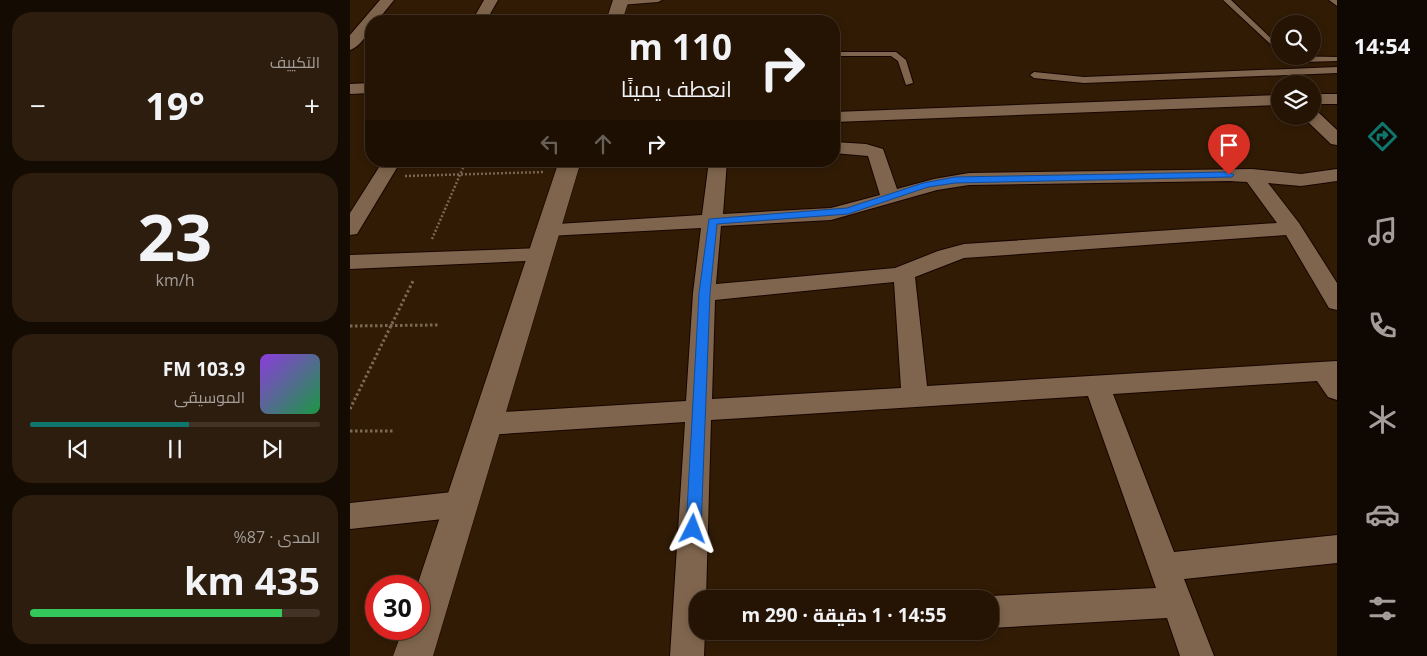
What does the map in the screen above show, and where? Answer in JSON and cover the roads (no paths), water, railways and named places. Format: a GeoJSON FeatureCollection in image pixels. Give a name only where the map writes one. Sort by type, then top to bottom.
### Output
{"type":"FeatureCollection","features":[{"type":"Feature","properties":{"kind":"street"},"geometry":{"type":"LineString","coordinates":[[374,15],[387,0]]}},
{"type":"Feature","properties":{"kind":"street"},"geometry":{"type":"LineString","coordinates":[[482,15],[491,0]]}},
{"type":"Feature","properties":{"kind":"street"},"geometry":{"type":"LineString","coordinates":[[616,15],[620,2]]}},
{"type":"Feature","properties":{"kind":"street"},"geometry":{"type":"LineString","coordinates":[[350,22],[365,22]]}},
{"type":"Feature","properties":{"kind":"street"},"geometry":{"type":"LineString","coordinates":[[350,45],[365,26]]}},
{"type":"Feature","properties":{"kind":"street"},"geometry":{"type":"LineString","coordinates":[[350,89],[365,88]]}},
{"type":"Feature","properties":{"kind":"street"},"geometry":{"type":"LineString","coordinates":[[1321,99],[1337,99]]}},
{"type":"Feature","properties":{"kind":"street"},"geometry":{"type":"LineString","coordinates":[[840,117],[1271,100]]}},
{"type":"Feature","properties":{"kind":"street"},"geometry":{"type":"LineString","coordinates":[[1321,125],[1337,140]]}},
{"type":"Feature","properties":{"kind":"street"},"geometry":{"type":"LineString","coordinates":[[840,148],[869,150],[876,153],[890,197]]}},
{"type":"Feature","properties":{"kind":"street"},"geometry":{"type":"LineString","coordinates":[[413,656],[568,167]]}},
{"type":"Feature","properties":{"kind":"street"},"geometry":{"type":"LineString","coordinates":[[693,590],[704,293],[717,167]]}},
{"type":"Feature","properties":{"kind":"street"},"geometry":{"type":"LineString","coordinates":[[350,229],[387,169]]}},
{"type":"Feature","properties":{"kind":"street"},"geometry":{"type":"LineString","coordinates":[[350,262],[423,259],[712,221],[831,214],[863,207],[926,185],[969,179],[1252,176],[1301,180],[1337,175]]}},
{"type":"Feature","properties":{"kind":"street"},"geometry":{"type":"LineString","coordinates":[[1252,176],[1292,228],[1337,302]]}},
{"type":"Feature","properties":{"kind":"street"},"geometry":{"type":"LineString","coordinates":[[704,293],[904,273],[948,254],[964,251],[1292,228]]}},
{"type":"Feature","properties":{"kind":"street"},"geometry":{"type":"LineString","coordinates":[[904,273],[915,397]]}},
{"type":"Feature","properties":{"kind":"street"},"geometry":{"type":"LineString","coordinates":[[487,424],[1097,386],[1333,377]]}},
{"type":"Feature","properties":{"kind":"street"},"geometry":{"type":"LineString","coordinates":[[1097,386],[1197,656]]}},
{"type":"Feature","properties":{"kind":"street"},"geometry":{"type":"LineString","coordinates":[[350,516],[462,504]]}},
{"type":"Feature","properties":{"kind":"street"},"geometry":{"type":"LineString","coordinates":[[1164,567],[1337,549]]}},
{"type":"Feature","properties":{"kind":"street"},"geometry":{"type":"LineString","coordinates":[[999,612],[1177,602]]}},
{"type":"Feature","properties":{"kind":"lane"},"geometry":{"type":"LineString","coordinates":[[620,2],[658,0]]}},
{"type":"Feature","properties":{"kind":"lane"},"geometry":{"type":"LineString","coordinates":[[1228,0],[1271,42]]}},
{"type":"Feature","properties":{"kind":"lane"},"geometry":{"type":"LineString","coordinates":[[1333,0],[1337,4]]}},
{"type":"Feature","properties":{"kind":"lane"},"geometry":{"type":"LineString","coordinates":[[840,54],[893,54],[902,60],[909,83]]}},
{"type":"Feature","properties":{"kind":"lane"},"geometry":{"type":"LineString","coordinates":[[1321,59],[1337,59]]}},
{"type":"Feature","properties":{"kind":"lane"},"geometry":{"type":"LineString","coordinates":[[1034,75],[1084,80],[1337,70]]}}]}
